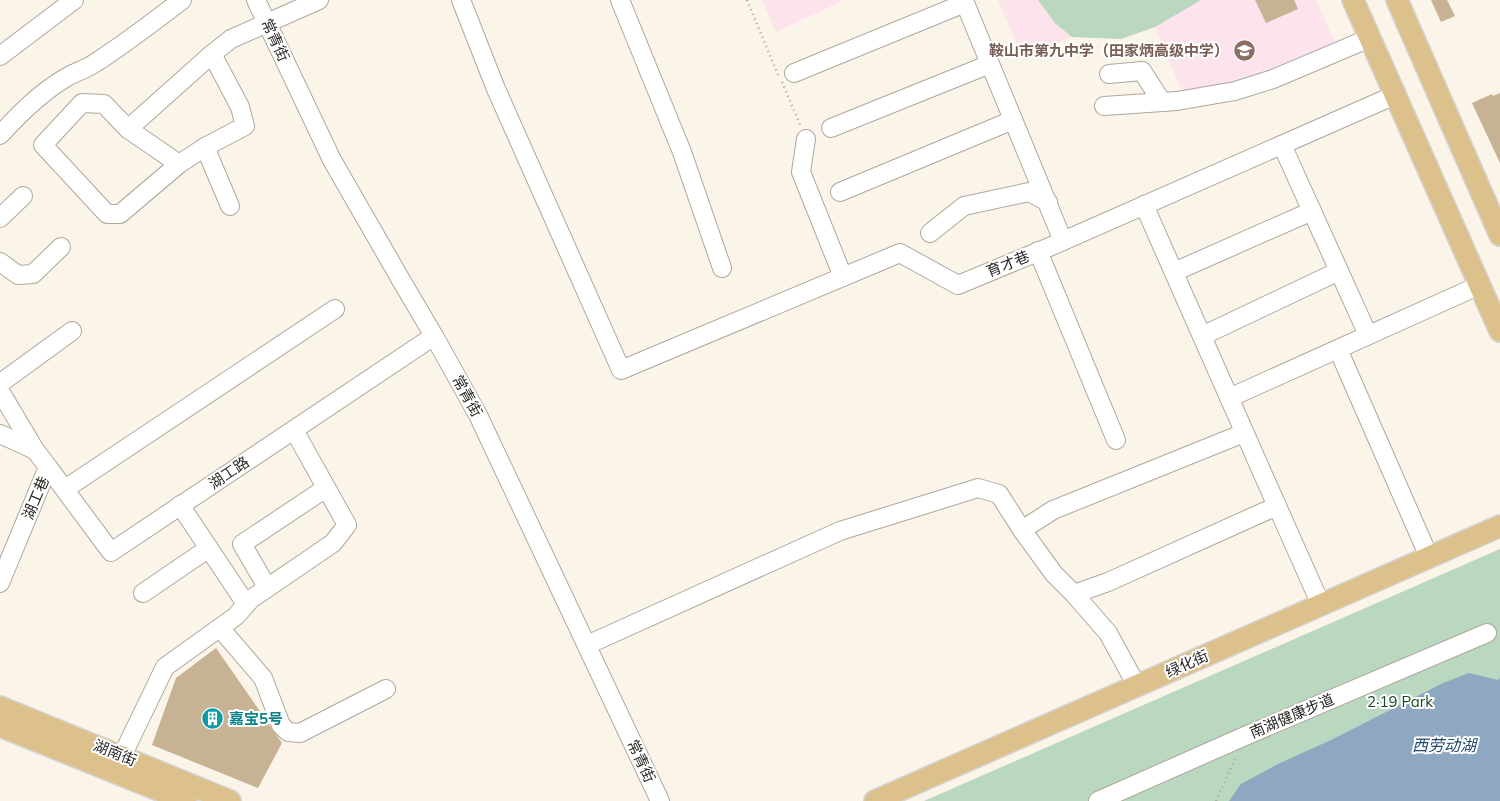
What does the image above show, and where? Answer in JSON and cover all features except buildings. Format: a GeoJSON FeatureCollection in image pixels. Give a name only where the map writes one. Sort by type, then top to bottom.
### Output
{"type":"FeatureCollection","features":[{"type":"Feature","properties":{"kind":"main road"},"geometry":{"type":"LineString","coordinates":[[1353,0],[1500,331]]}},
{"type":"Feature","properties":{"kind":"main road"},"geometry":{"type":"LineString","coordinates":[[1397,0],[1500,234]]}},
{"type":"Feature","properties":{"kind":"main road","name":"绿化街"},"geometry":{"type":"LineString","coordinates":[[875,801],[1500,526]]}},
{"type":"Feature","properties":{"kind":"main road","name":"湖南街"},"geometry":{"type":"LineString","coordinates":[[0,707],[230,801]]}},
{"type":"Feature","properties":{"kind":"main road","name":"湖南街"},"geometry":{"type":"LineString","coordinates":[[0,726],[186,801]]}},
{"type":"Feature","properties":{"kind":"street"},"geometry":{"type":"LineString","coordinates":[[0,56],[74,0]]}},
{"type":"Feature","properties":{"kind":"street"},"geometry":{"type":"LineString","coordinates":[[0,135],[18,115],[50,88],[69,76],[92,66],[182,0]]}},
{"type":"Feature","properties":{"kind":"street","name":"常青街"},"geometry":{"type":"LineString","coordinates":[[256,0],[332,160],[478,415],[660,801]]}},
{"type":"Feature","properties":{"kind":"street"},"geometry":{"type":"LineString","coordinates":[[128,129],[231,39],[319,0]]}},
{"type":"Feature","properties":{"kind":"street","name":"育才巷"},"geometry":{"type":"LineString","coordinates":[[461,0],[496,89],[621,370],[900,252],[958,285],[1063,241],[1395,95]]}},
{"type":"Feature","properties":{"kind":"street"},"geometry":{"type":"LineString","coordinates":[[620,0],[682,152],[722,268]]}},
{"type":"Feature","properties":{"kind":"street"},"geometry":{"type":"LineString","coordinates":[[794,73],[965,3],[1063,241]]}},
{"type":"Feature","properties":{"kind":"street"},"geometry":{"type":"LineString","coordinates":[[1104,106],[1177,101],[1235,90],[1273,79],[1370,38]]}},
{"type":"Feature","properties":{"kind":"street"},"geometry":{"type":"LineString","coordinates":[[179,164],[128,129],[104,104],[82,103],[43,145],[106,214],[120,214],[179,164],[205,147],[245,126],[240,107],[212,54]]}},
{"type":"Feature","properties":{"kind":"street"},"geometry":{"type":"LineString","coordinates":[[830,128],[990,64]]}},
{"type":"Feature","properties":{"kind":"street"},"geometry":{"type":"LineString","coordinates":[[1109,74],[1142,71],[1162,102]]}},
{"type":"Feature","properties":{"kind":"street"},"geometry":{"type":"LineString","coordinates":[[840,192],[1013,120]]}},
{"type":"Feature","properties":{"kind":"street"},"geometry":{"type":"LineString","coordinates":[[806,139],[801,172],[843,277]]}},
{"type":"Feature","properties":{"kind":"street"},"geometry":{"type":"LineString","coordinates":[[1282,145],[1368,335]]}},
{"type":"Feature","properties":{"kind":"street"},"geometry":{"type":"LineString","coordinates":[[205,147],[230,206]]}},
{"type":"Feature","properties":{"kind":"street"},"geometry":{"type":"LineString","coordinates":[[930,233],[964,206],[1029,192],[1048,202]]}},
{"type":"Feature","properties":{"kind":"street"},"geometry":{"type":"LineString","coordinates":[[0,218],[23,196]]}},
{"type":"Feature","properties":{"kind":"street"},"geometry":{"type":"LineString","coordinates":[[1144,205],[1321,605]]}},
{"type":"Feature","properties":{"kind":"street"},"geometry":{"type":"LineString","coordinates":[[1174,272],[1312,211]]}},
{"type":"Feature","properties":{"kind":"street"},"geometry":{"type":"LineString","coordinates":[[0,262],[18,275],[33,274],[61,247]]}},
{"type":"Feature","properties":{"kind":"street"},"geometry":{"type":"LineString","coordinates":[[1038,251],[1116,440]]}},
{"type":"Feature","properties":{"kind":"street"},"geometry":{"type":"LineString","coordinates":[[1202,336],[1339,271]]}},
{"type":"Feature","properties":{"kind":"street"},"geometry":{"type":"LineString","coordinates":[[1229,398],[1480,285]]}},
{"type":"Feature","properties":{"kind":"street"},"geometry":{"type":"LineString","coordinates":[[65,489],[335,310]]}},
{"type":"Feature","properties":{"kind":"street"},"geometry":{"type":"LineString","coordinates":[[1,387],[72,330]]}},
{"type":"Feature","properties":{"kind":"street","name":"湖工路"},"geometry":{"type":"LineString","coordinates":[[48,468],[112,552],[434,336]]}},
{"type":"Feature","properties":{"kind":"street"},"geometry":{"type":"LineString","coordinates":[[1338,349],[1428,557]]}},
{"type":"Feature","properties":{"kind":"street","name":"湖工巷"},"geometry":{"type":"LineString","coordinates":[[0,583],[5,559],[48,468],[1,387]]}},
{"type":"Feature","properties":{"kind":"street"},"geometry":{"type":"LineString","coordinates":[[122,756],[164,668],[236,616],[251,599],[333,543],[346,525],[294,430]]}},
{"type":"Feature","properties":{"kind":"street"},"geometry":{"type":"LineString","coordinates":[[1022,530],[1053,510],[1244,433]]}},
{"type":"Feature","properties":{"kind":"street"},"geometry":{"type":"LineString","coordinates":[[0,434],[36,450]]}},
{"type":"Feature","properties":{"kind":"street"},"geometry":{"type":"LineString","coordinates":[[267,588],[242,544],[326,488]]}},
{"type":"Feature","properties":{"kind":"street"},"geometry":{"type":"LineString","coordinates":[[588,645],[840,530],[978,488],[999,494],[1054,574],[1108,633],[1137,686]]}},
{"type":"Feature","properties":{"kind":"street"},"geometry":{"type":"LineString","coordinates":[[180,505],[246,604]]}},
{"type":"Feature","properties":{"kind":"street"},"geometry":{"type":"LineString","coordinates":[[1074,594],[1108,582],[1278,506]]}},
{"type":"Feature","properties":{"kind":"street"},"geometry":{"type":"LineString","coordinates":[[142,592],[208,548]]}},
{"type":"Feature","properties":{"kind":"street"},"geometry":{"type":"LineString","coordinates":[[220,628],[262,678],[282,725],[288,732],[300,733],[386,689]]}},
{"type":"Feature","properties":{"kind":"street","name":"南湖健康步道"},"geometry":{"type":"LineString","coordinates":[[1098,801],[1487,633]]}},
{"type":"Feature","properties":{"kind":"path"},"geometry":{"type":"LineString","coordinates":[[747,0],[806,139]]}},
{"type":"Feature","properties":{"kind":"path"},"geometry":{"type":"LineString","coordinates":[[1216,801],[1245,736]]}},
{"type":"Feature","properties":{"kind":"shaded area"},"geometry":{"type":"Polygon","coordinates":[[[762,0],[844,0],[776,32],[762,0]]]}},
{"type":"Feature","properties":{"kind":"shaded area","name":"鞍山市第九中学（田家炳高级中学）"},"geometry":{"type":"Polygon","coordinates":[[[998,0],[1316,0],[1336,45],[1256,80],[1184,96],[1155,27],[1121,39],[1072,37],[1022,57],[998,0]]]}},
{"type":"Feature","properties":{"kind":"green space"},"geometry":{"type":"Polygon","coordinates":[[[1038,0],[1201,0],[1155,27],[1121,39],[1072,37],[1055,23],[1038,0]]]}},
{"type":"Feature","properties":{"kind":"green space","name":"2·19 Park"},"geometry":{"type":"Polygon","coordinates":[[[1500,549],[1500,801],[924,801],[1500,549]]]}},
{"type":"Feature","properties":{"kind":"water","name":"西劳动湖"},"geometry":{"type":"Polygon","coordinates":[[[1469,673],[1498,680],[1500,678],[1500,801],[1229,801],[1241,784],[1278,764],[1331,740],[1443,683],[1469,673]]]}},
{"type":"Feature","properties":{"kind":"place","name":"鞍山市第九中学（田家炳高级中学）"},"geometry":{"type":"Point","coordinates":[1245,51]}},
{"type":"Feature","properties":{"kind":"place","name":"嘉宝5号"},"geometry":{"type":"Point","coordinates":[213,719]}}]}
